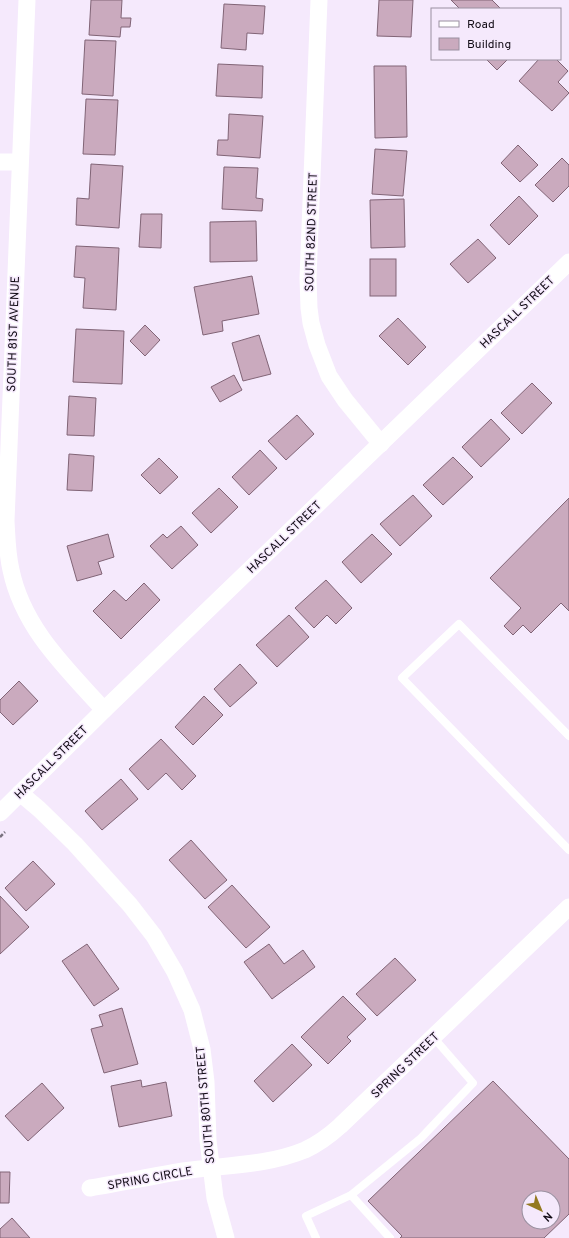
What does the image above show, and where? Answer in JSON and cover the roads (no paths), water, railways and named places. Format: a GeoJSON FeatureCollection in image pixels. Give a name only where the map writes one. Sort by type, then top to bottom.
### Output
{"type":"FeatureCollection","features":[{"type":"Feature","properties":{"kind":"street","name":"SOUTH 81ST AVENUE"},"geometry":{"type":"LineString","coordinates":[[27,0],[4,483],[7,548],[11,571],[20,599],[31,622],[47,647],[104,710]]}},
{"type":"Feature","properties":{"kind":"street","name":"SOUTH 82ND STREET"},"geometry":{"type":"LineString","coordinates":[[319,0],[308,278],[309,308],[317,345],[329,376],[345,400],[381,444]]}},
{"type":"Feature","properties":{"kind":"street"},"geometry":{"type":"LineString","coordinates":[[0,162],[20,162]]}},
{"type":"Feature","properties":{"kind":"street","name":"HASCALL STREET"},"geometry":{"type":"LineString","coordinates":[[0,813],[104,710],[569,262]]}},
{"type":"Feature","properties":{"kind":"street","name":"SOUTH 80TH STREET"},"geometry":{"type":"LineString","coordinates":[[20,793],[75,844],[130,905],[154,936],[175,972],[192,1010],[202,1049],[206,1082],[208,1140],[214,1198],[226,1238]]}},
{"type":"Feature","properties":{"kind":"street","name":"SPRING STREET"},"geometry":{"type":"LineString","coordinates":[[211,1168],[280,1158],[306,1149],[328,1137],[434,1038],[569,907]]}},
{"type":"Feature","properties":{"kind":"street","name":"SPRING CIRCLE"},"geometry":{"type":"LineString","coordinates":[[90,1188],[183,1171],[211,1168]]}},
{"type":"Feature","properties":{"kind":"lane"},"geometry":{"type":"LineString","coordinates":[[569,736],[459,624],[402,678],[569,850]]}},
{"type":"Feature","properties":{"kind":"lane"},"geometry":{"type":"LineString","coordinates":[[316,1238],[306,1216],[351,1195],[422,1138],[473,1083],[434,1038]]}},
{"type":"Feature","properties":{"kind":"lane"},"geometry":{"type":"LineString","coordinates":[[351,1195],[390,1238]]}}]}
